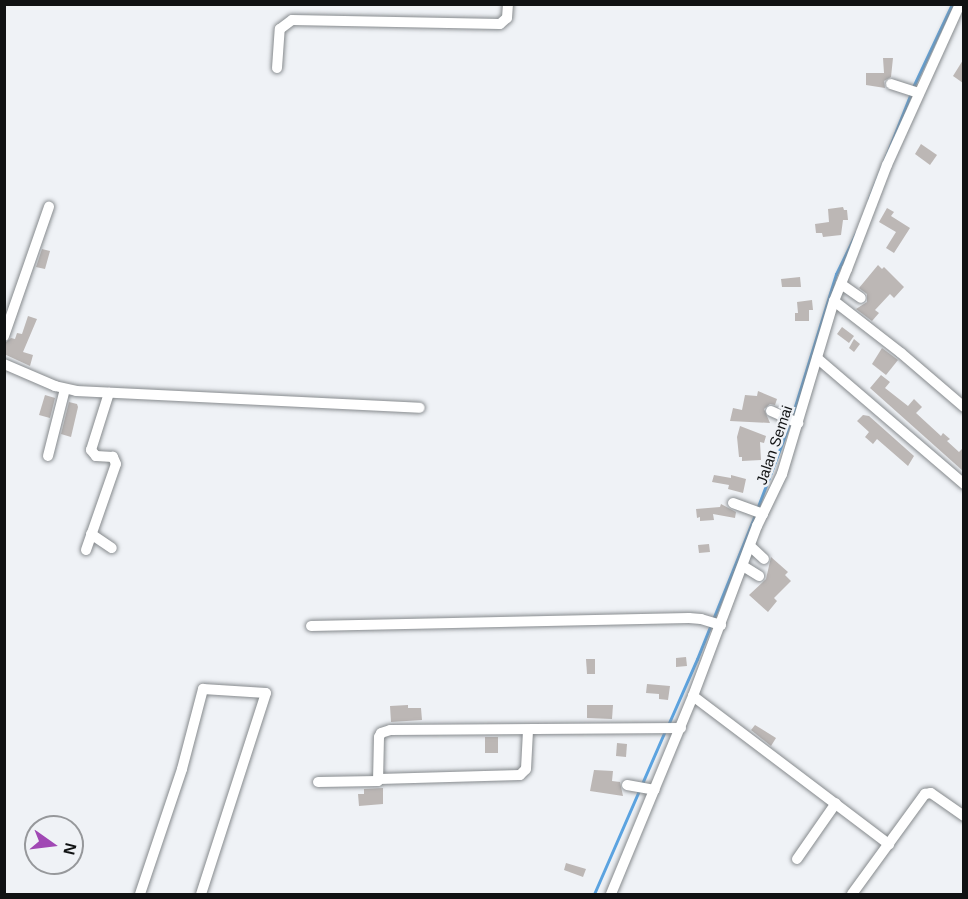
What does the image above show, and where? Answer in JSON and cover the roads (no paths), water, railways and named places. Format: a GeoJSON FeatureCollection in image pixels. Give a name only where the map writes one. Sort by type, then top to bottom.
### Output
{"type":"FeatureCollection","features":[{"type":"Feature","properties":{"kind":"street"},"geometry":{"type":"LineString","coordinates":[[277,68],[280,29],[292,20],[500,24],[506,20],[508,4]]}},
{"type":"Feature","properties":{"kind":"street","name":"Jalan Semai"},"geometry":{"type":"LineString","coordinates":[[611,894],[693,696],[743,566],[760,513],[782,474],[792,421],[818,358],[834,301],[887,165],[912,91],[958,22],[960,4]]}},
{"type":"Feature","properties":{"kind":"street"},"geometry":{"type":"LineString","coordinates":[[891,84],[912,91]]}},
{"type":"Feature","properties":{"kind":"street"},"geometry":{"type":"LineString","coordinates":[[4,336],[49,207]]}},
{"type":"Feature","properties":{"kind":"street"},"geometry":{"type":"LineString","coordinates":[[841,284],[861,298]]}},
{"type":"Feature","properties":{"kind":"street"},"geometry":{"type":"LineString","coordinates":[[834,301],[901,353],[963,407]]}},
{"type":"Feature","properties":{"kind":"street"},"geometry":{"type":"LineString","coordinates":[[818,358],[963,484]]}},
{"type":"Feature","properties":{"kind":"street"},"geometry":{"type":"LineString","coordinates":[[4,364],[60,387],[109,393],[420,408]]}},
{"type":"Feature","properties":{"kind":"street"},"geometry":{"type":"LineString","coordinates":[[48,456],[60,387]]}},
{"type":"Feature","properties":{"kind":"street"},"geometry":{"type":"LineString","coordinates":[[86,550],[116,464],[113,458],[96,456],[91,450],[109,393]]}},
{"type":"Feature","properties":{"kind":"street"},"geometry":{"type":"LineString","coordinates":[[771,411],[792,421]]}},
{"type":"Feature","properties":{"kind":"street"},"geometry":{"type":"LineString","coordinates":[[734,503],[760,513]]}},
{"type":"Feature","properties":{"kind":"street"},"geometry":{"type":"LineString","coordinates":[[92,534],[112,548]]}},
{"type":"Feature","properties":{"kind":"street"},"geometry":{"type":"LineString","coordinates":[[750,546],[765,559]]}},
{"type":"Feature","properties":{"kind":"street"},"geometry":{"type":"LineString","coordinates":[[743,566],[759,576]]}},
{"type":"Feature","properties":{"kind":"street"},"geometry":{"type":"LineString","coordinates":[[311,626],[701,619],[719,624]]}},
{"type":"Feature","properties":{"kind":"street"},"geometry":{"type":"LineString","coordinates":[[140,894],[182,769],[203,689],[267,693],[201,894]]}},
{"type":"Feature","properties":{"kind":"street"},"geometry":{"type":"LineString","coordinates":[[693,696],[889,844]]}},
{"type":"Feature","properties":{"kind":"street"},"geometry":{"type":"LineString","coordinates":[[380,779],[378,740],[385,731],[678,728]]}},
{"type":"Feature","properties":{"kind":"street"},"geometry":{"type":"LineString","coordinates":[[318,782],[371,783],[380,779],[520,775],[526,769],[528,730]]}},
{"type":"Feature","properties":{"kind":"street"},"geometry":{"type":"LineString","coordinates":[[632,786],[653,790]]}},
{"type":"Feature","properties":{"kind":"street"},"geometry":{"type":"LineString","coordinates":[[852,894],[921,798],[927,793],[963,816]]}},
{"type":"Feature","properties":{"kind":"street"},"geometry":{"type":"LineString","coordinates":[[797,859],[836,803]]}},
{"type":"Feature","properties":{"kind":"waterway"},"geometry":{"type":"LineString","coordinates":[[913,87],[952,4]]}},
{"type":"Feature","properties":{"kind":"waterway"},"geometry":{"type":"LineString","coordinates":[[869,199],[911,93]]}},
{"type":"Feature","properties":{"kind":"waterway"},"geometry":{"type":"LineString","coordinates":[[792,416],[836,274],[856,233]]}},
{"type":"Feature","properties":{"kind":"waterway"},"geometry":{"type":"LineString","coordinates":[[757,509],[790,422]]}},
{"type":"Feature","properties":{"kind":"waterway"},"geometry":{"type":"LineString","coordinates":[[668,725],[755,515]]}},
{"type":"Feature","properties":{"kind":"waterway"},"geometry":{"type":"LineString","coordinates":[[594,894],[665,731]]}}]}
